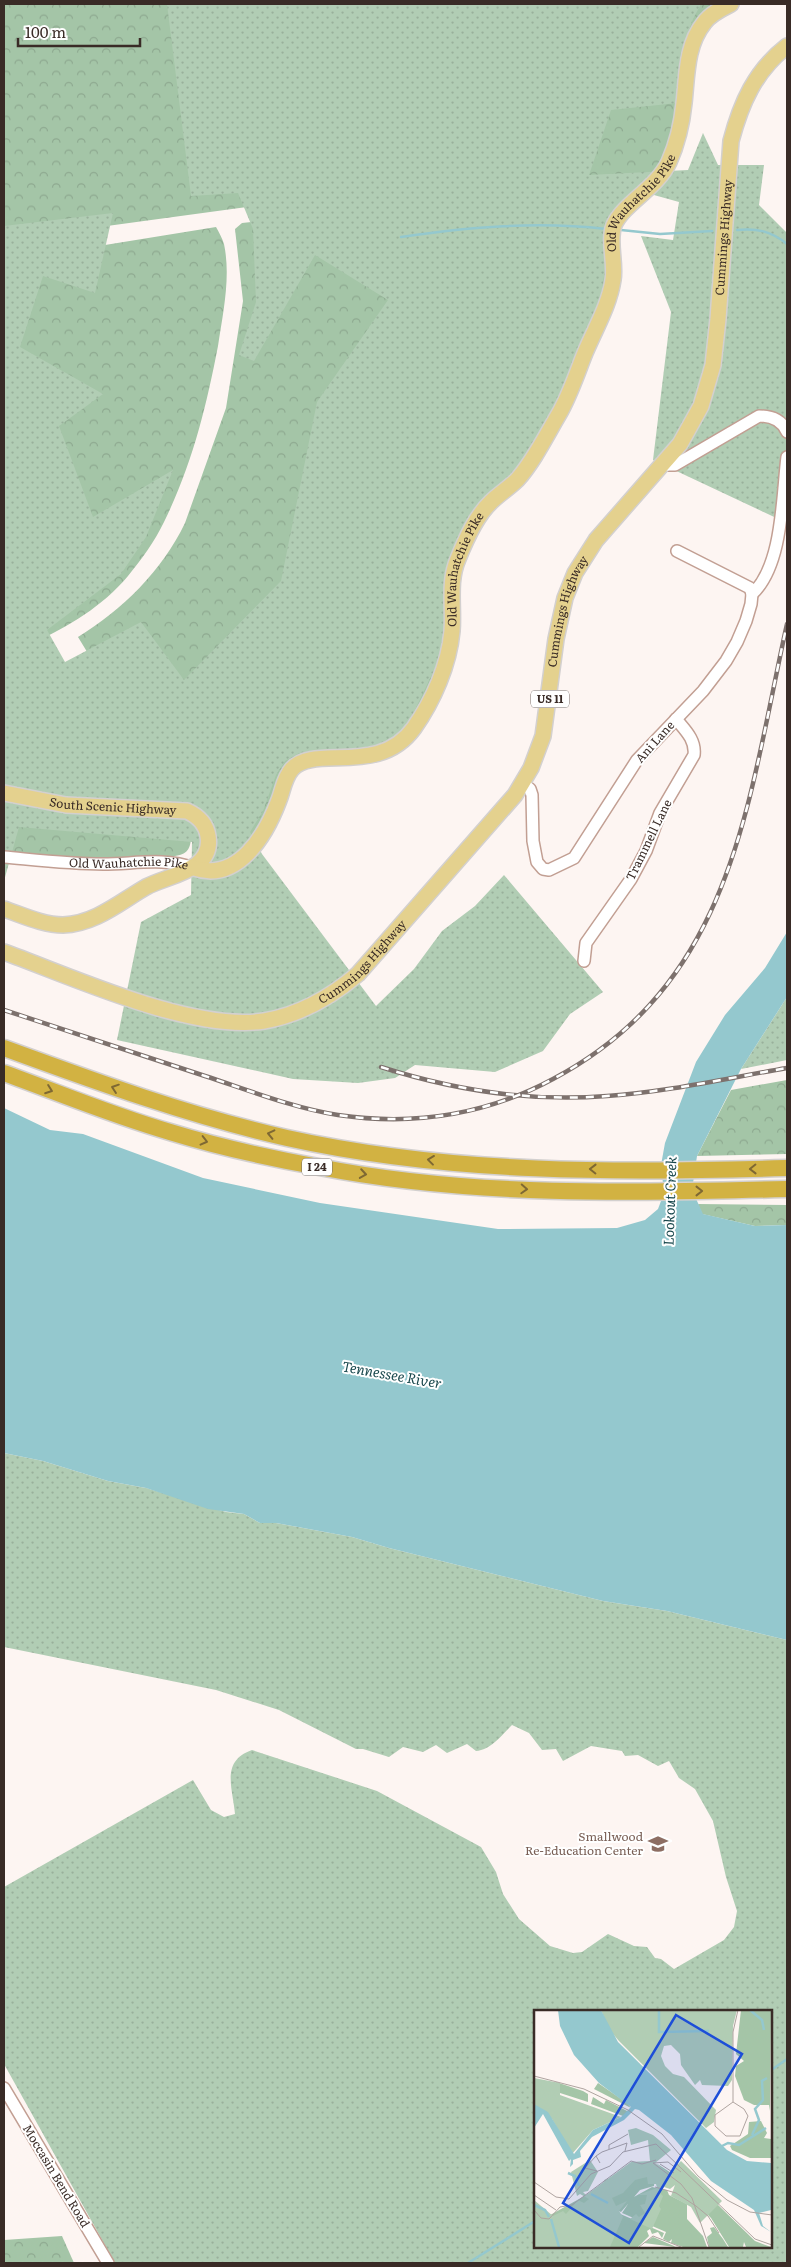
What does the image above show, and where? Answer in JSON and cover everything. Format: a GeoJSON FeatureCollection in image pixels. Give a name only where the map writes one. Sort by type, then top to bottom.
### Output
{"type":"FeatureCollection","features":[{"type":"Feature","properties":{"kind":"highway","name":"I 24"},"geometry":{"type":"LineString","coordinates":[[4,1048],[162,1105],[289,1138],[364,1152],[452,1162],[535,1168],[718,1170],[787,1168]]}},
{"type":"Feature","properties":{"kind":"highway","name":"I 24"},"geometry":{"type":"LineString","coordinates":[[4,1073],[170,1132],[319,1167],[396,1180],[462,1186],[643,1192],[787,1189]]}},
{"type":"Feature","properties":{"kind":"main road","name":"Old Wauhatchie Pike"},"geometry":{"type":"LineString","coordinates":[[194,868],[217,871],[225,870],[242,859],[254,847],[269,825],[288,775],[299,764],[379,754],[403,741],[414,728],[436,690],[449,650],[452,630],[452,586],[457,562],[473,526],[489,504],[514,483],[527,468],[560,412],[610,295],[614,271],[614,227],[623,213],[655,182],[669,162],[680,129],[687,67],[696,38],[705,21],[731,4]]}},
{"type":"Feature","properties":{"kind":"main road","name":"Cummings Highway"},"geometry":{"type":"LineString","coordinates":[[4,952],[120,994],[198,1018],[246,1022],[263,1021],[295,1012],[325,998],[358,974],[515,795],[530,768],[543,736],[556,639],[565,598],[575,573],[596,540],[664,465],[690,430],[701,406],[713,365],[731,142],[738,115],[754,82],[765,66],[787,46]]}},
{"type":"Feature","properties":{"kind":"main road","name":"South Scenic Highway"},"geometry":{"type":"LineString","coordinates":[[4,792],[66,805],[187,811],[196,815],[203,822],[209,839],[204,857],[194,868]]}},
{"type":"Feature","properties":{"kind":"main road"},"geometry":{"type":"LineString","coordinates":[[4,910],[49,923],[64,925],[80,922],[99,916],[154,883],[194,868]]}},
{"type":"Feature","properties":{"kind":"street"},"geometry":{"type":"LineString","coordinates":[[664,465],[674,465],[759,416],[769,416],[780,422],[787,432]]}},
{"type":"Feature","properties":{"kind":"street"},"geometry":{"type":"LineString","coordinates":[[752,594],[763,580],[774,555],[787,457]]}},
{"type":"Feature","properties":{"kind":"street"},"geometry":{"type":"LineString","coordinates":[[677,551],[750,588],[752,594]]}},
{"type":"Feature","properties":{"kind":"street","name":"Ani Lane"},"geometry":{"type":"LineString","coordinates":[[522,783],[530,789],[532,795],[535,855],[543,869],[549,870],[574,858],[637,760],[703,690],[726,661],[738,642],[746,621],[752,594]]}},
{"type":"Feature","properties":{"kind":"street","name":"Trammell Lane"},"geometry":{"type":"LineString","coordinates":[[584,961],[586,943],[631,879],[646,851],[654,825],[694,755],[695,747],[691,739],[676,719]]}},
{"type":"Feature","properties":{"kind":"street","name":"Old Wauhatchie Pike"},"geometry":{"type":"LineString","coordinates":[[4,858],[103,864],[164,862],[180,863],[194,868]]}},
{"type":"Feature","properties":{"kind":"street","name":"Moccasin Bend Road"},"geometry":{"type":"LineString","coordinates":[[4,2088],[108,2263]]}},
{"type":"Feature","properties":{"kind":"green space"},"geometry":{"type":"Polygon","coordinates":[[[4,4],[717,4],[694,23],[686,40],[682,55],[673,135],[662,167],[625,203],[599,307],[575,354],[358,192],[4,240],[4,4]]]}},
{"type":"Feature","properties":{"kind":"green space"},"geometry":{"type":"Polygon","coordinates":[[[167,4],[701,4],[693,19],[680,55],[677,103],[611,110],[589,175],[688,170],[703,133],[718,165],[764,165],[759,205],[787,233],[787,523],[653,460],[671,312],[641,236],[673,240],[679,202],[636,190],[604,223],[606,263],[601,296],[550,417],[520,466],[482,500],[466,523],[456,549],[443,644],[437,664],[411,718],[399,734],[384,744],[340,751],[299,753],[285,761],[276,775],[263,811],[250,832],[262,854],[376,1006],[414,969],[442,931],[475,906],[504,875],[603,992],[570,1014],[543,1051],[495,1072],[415,1065],[395,1078],[358,1083],[293,1079],[117,1040],[141,922],[191,895],[192,842],[19,827],[4,881],[4,226],[113,213],[95,293],[43,276],[20,347],[103,394],[59,426],[93,517],[173,470],[146,537],[121,574],[47,630],[65,662],[141,622],[184,680],[281,581],[317,402],[388,300],[315,255],[254,361],[239,355],[256,302],[253,229],[238,193],[191,196],[167,4]]]}},
{"type":"Feature","properties":{"kind":"green space"},"geometry":{"type":"Polygon","coordinates":[[[346,212],[571,365],[549,420],[484,496],[459,532],[436,669],[426,694],[407,726],[380,747],[300,756],[291,762],[279,777],[262,826],[247,844],[106,683],[78,637],[110,615],[139,588],[165,557],[185,523],[226,408],[243,301],[235,229],[242,223],[346,212]]]}},
{"type":"Feature","properties":{"kind":"green space"},"geometry":{"type":"Polygon","coordinates":[[[216,227],[224,244],[226,257],[226,295],[218,346],[203,414],[183,479],[174,501],[143,557],[118,587],[84,615],[33,643],[4,258],[68,251],[216,227]]]}},
{"type":"Feature","properties":{"kind":"green space"},"geometry":{"type":"Polygon","coordinates":[[[4,801],[192,833],[191,842],[184,854],[175,856],[90,858],[4,852],[4,801]]]}},
{"type":"Feature","properties":{"kind":"green space"},"geometry":{"type":"Polygon","coordinates":[[[787,997],[787,1060],[741,1069],[787,997]]]}},
{"type":"Feature","properties":{"kind":"green space"},"geometry":{"type":"Polygon","coordinates":[[[787,1080],[787,1154],[697,1156],[731,1090],[787,1080]]]}},
{"type":"Feature","properties":{"kind":"green space"},"geometry":{"type":"Polygon","coordinates":[[[698,1204],[787,1205],[787,1225],[755,1226],[702,1214],[698,1204]]]}},
{"type":"Feature","properties":{"kind":"green space"},"geometry":{"type":"Polygon","coordinates":[[[4,1453],[43,1461],[108,1481],[146,1488],[226,1512],[244,1514],[260,1523],[276,1523],[352,1537],[389,1548],[603,1601],[667,1611],[787,1640],[787,2263],[115,2263],[4,2064],[4,1887],[193,1780],[211,1810],[224,1817],[235,1814],[231,1786],[232,1768],[242,1755],[252,1750],[377,1791],[481,1847],[496,1872],[503,1894],[519,1919],[550,1946],[573,1953],[582,1952],[608,1934],[634,1946],[647,1947],[655,1958],[661,1959],[674,1969],[724,1940],[734,1927],[737,1911],[726,1877],[713,1821],[695,1789],[679,1778],[669,1761],[658,1766],[638,1755],[625,1756],[622,1751],[591,1746],[563,1761],[556,1749],[542,1750],[529,1733],[512,1725],[496,1741],[481,1750],[476,1751],[467,1744],[447,1753],[436,1745],[423,1752],[403,1747],[389,1757],[363,1749],[356,1749],[279,1710],[216,1690],[4,1647],[4,1453]]]}},
{"type":"Feature","properties":{"kind":"green space"},"geometry":{"type":"Polygon","coordinates":[[[62,2236],[74,2263],[4,2263],[4,2240],[62,2236]]]}},
{"type":"Feature","properties":{"kind":"water"},"geometry":{"type":"Polygon","coordinates":[[[787,932],[787,997],[741,1069],[697,1156],[692,1190],[703,1214],[755,1226],[787,1225],[787,1640],[667,1611],[603,1601],[389,1548],[352,1537],[276,1523],[260,1523],[244,1514],[208,1509],[146,1488],[108,1481],[43,1461],[4,1453],[4,1108],[50,1130],[83,1134],[203,1178],[320,1203],[498,1229],[617,1228],[645,1220],[658,1209],[664,1193],[661,1165],[665,1143],[696,1062],[725,1015],[765,968],[787,932]]]}},
{"type":"Feature","properties":{"kind":"waterway"},"geometry":{"type":"LineString","coordinates":[[401,237],[503,226],[554,225],[606,229]]}},
{"type":"Feature","properties":{"kind":"waterway"},"geometry":{"type":"LineString","coordinates":[[621,230],[660,234],[712,231]]}},
{"type":"Feature","properties":{"kind":"waterway"},"geometry":{"type":"LineString","coordinates":[[737,230],[764,231],[787,244]]}},
{"type":"Feature","properties":{"kind":"waterway"},"geometry":{"type":"LineString","coordinates":[[771,2070],[787,2059]]}},
{"type":"Feature","properties":{"kind":"waterway"},"geometry":{"type":"LineString","coordinates":[[468,2263],[534,2222]]}},
{"type":"Feature","properties":{"kind":"railway"},"geometry":{"type":"LineString","coordinates":[[4,1010],[271,1098],[304,1108],[338,1115],[394,1119],[448,1115],[502,1101],[553,1079],[613,1039],[660,993],[696,940],[723,883],[743,822],[759,758],[787,624]]}},
{"type":"Feature","properties":{"kind":"railway"},"geometry":{"type":"LineString","coordinates":[[381,1067],[464,1088],[522,1096],[550,1097],[630,1094],[787,1068]]}},
{"type":"Feature","properties":{"kind":"place","name":"Smallwood Re-Education Center"},"geometry":{"type":"Point","coordinates":[658,1844]}},
{"type":"Feature","properties":{"kind":"water label","name":"Lookout Creek"},"geometry":{"type":"Point","coordinates":[670,1201]}},
{"type":"Feature","properties":{"kind":"water label","name":"Tennessee River"},"geometry":{"type":"Point","coordinates":[392,1375]}}]}
